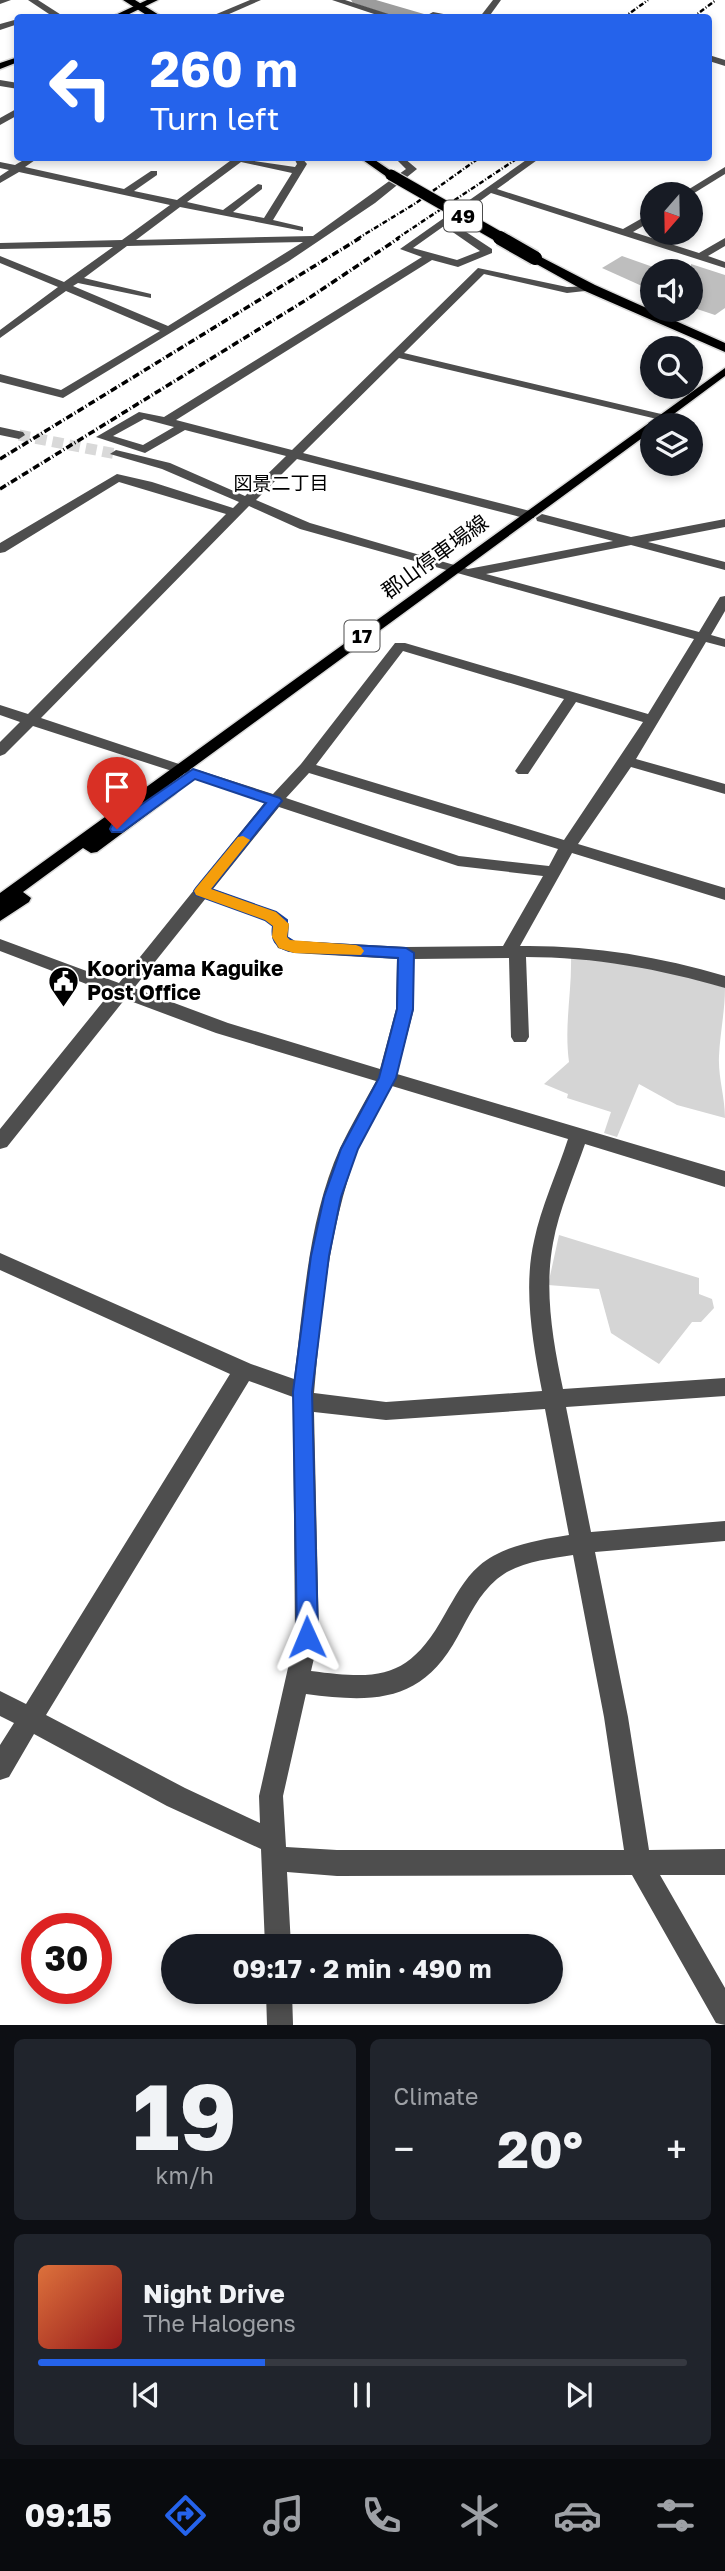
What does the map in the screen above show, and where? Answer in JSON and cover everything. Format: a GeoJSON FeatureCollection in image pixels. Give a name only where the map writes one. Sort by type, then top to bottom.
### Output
{"type":"FeatureCollection","features":[{"type":"Feature","properties":{"kind":"highway"},"geometry":{"type":"LineString","coordinates":[[128,0],[152,14]]}},
{"type":"Feature","properties":{"kind":"highway","name":"49"},"geometry":{"type":"LineString","coordinates":[[370,161],[590,288],[725,348]]}},
{"type":"Feature","properties":{"kind":"main road"},"geometry":{"type":"LineString","coordinates":[[122,14],[154,0]]}},
{"type":"Feature","properties":{"kind":"main road","name":"郡山停車場線"},"geometry":{"type":"LineString","coordinates":[[677,413],[725,371]]}},
{"type":"Feature","properties":{"kind":"main road","name":"郡山停車場線"},"geometry":{"type":"LineString","coordinates":[[681,413],[725,386]]}},
{"type":"Feature","properties":{"kind":"main road","name":"郡山停車場線"},"geometry":{"type":"LineString","coordinates":[[0,901],[186,771],[640,441]]}},
{"type":"Feature","properties":{"kind":"main road","name":"郡山停車場線"},"geometry":{"type":"LineString","coordinates":[[536,517],[640,446]]}},
{"type":"Feature","properties":{"kind":"main road","name":"郡山停車場線"},"geometry":{"type":"LineString","coordinates":[[0,915],[186,771]]}},
{"type":"Feature","properties":{"kind":"street"},"geometry":{"type":"LineString","coordinates":[[0,2],[7,0]]}},
{"type":"Feature","properties":{"kind":"street"},"geometry":{"type":"LineString","coordinates":[[32,0],[56,14]]}},
{"type":"Feature","properties":{"kind":"street"},"geometry":{"type":"LineString","coordinates":[[221,14],[257,0]]}},
{"type":"Feature","properties":{"kind":"street"},"geometry":{"type":"LineString","coordinates":[[335,0],[384,14]]}},
{"type":"Feature","properties":{"kind":"street"},"geometry":{"type":"LineString","coordinates":[[358,6],[373,0]]}},
{"type":"Feature","properties":{"kind":"street"},"geometry":{"type":"LineString","coordinates":[[38,14],[49,10]]}},
{"type":"Feature","properties":{"kind":"street"},"geometry":{"type":"LineString","coordinates":[[0,180],[28,161]]}},
{"type":"Feature","properties":{"kind":"street"},"geometry":{"type":"LineString","coordinates":[[0,335],[235,161]]}},
{"type":"Feature","properties":{"kind":"street"},"geometry":{"type":"LineString","coordinates":[[254,161],[298,170]]}},
{"type":"Feature","properties":{"kind":"street"},"geometry":{"type":"LineString","coordinates":[[267,222],[302,164],[300,161]]}},
{"type":"Feature","properties":{"kind":"street"},"geometry":{"type":"LineString","coordinates":[[0,378],[63,394],[315,239],[412,169],[403,161]]}},
{"type":"Feature","properties":{"kind":"street"},"geometry":{"type":"LineString","coordinates":[[444,222],[488,251],[458,264],[405,249],[531,161]]}},
{"type":"Feature","properties":{"kind":"street"},"geometry":{"type":"LineString","coordinates":[[0,165],[299,229]]}},
{"type":"Feature","properties":{"kind":"street"},"geometry":{"type":"LineString","coordinates":[[704,183],[725,170]]}},
{"type":"Feature","properties":{"kind":"street"},"geometry":{"type":"LineString","coordinates":[[126,192],[154,173]]}},
{"type":"Feature","properties":{"kind":"street"},"geometry":{"type":"LineString","coordinates":[[225,213],[258,187]]}},
{"type":"Feature","properties":{"kind":"street"},"geometry":{"type":"LineString","coordinates":[[490,190],[725,265]]}},
{"type":"Feature","properties":{"kind":"street"},"geometry":{"type":"LineString","coordinates":[[624,233],[640,223]]}},
{"type":"Feature","properties":{"kind":"street"},"geometry":{"type":"LineString","coordinates":[[0,246],[315,239]]}},
{"type":"Feature","properties":{"kind":"street"},"geometry":{"type":"LineString","coordinates":[[700,257],[725,241]]}},
{"type":"Feature","properties":{"kind":"street"},"geometry":{"type":"LineString","coordinates":[[167,420],[431,256]]}},
{"type":"Feature","properties":{"kind":"street"},"geometry":{"type":"LineString","coordinates":[[0,258],[167,330]]}},
{"type":"Feature","properties":{"kind":"street"},"geometry":{"type":"LineString","coordinates":[[0,751],[235,513],[399,355],[482,270],[567,290],[590,288]]}},
{"type":"Feature","properties":{"kind":"street"},"geometry":{"type":"LineString","coordinates":[[76,279],[147,296]]}},
{"type":"Feature","properties":{"kind":"street"},"geometry":{"type":"LineString","coordinates":[[399,355],[640,414]]}},
{"type":"Feature","properties":{"kind":"street"},"geometry":{"type":"LineString","coordinates":[[183,426],[145,449],[102,437],[143,415],[725,566]]}},
{"type":"Feature","properties":{"kind":"street"},"geometry":{"type":"LineString","coordinates":[[0,431],[19,435]]}},
{"type":"Feature","properties":{"kind":"street"},"geometry":{"type":"LineString","coordinates":[[116,454],[166,466],[306,526],[725,643]]}},
{"type":"Feature","properties":{"kind":"street"},"geometry":{"type":"LineString","coordinates":[[0,549],[117,478],[148,485],[235,513]]}},
{"type":"Feature","properties":{"kind":"street"},"geometry":{"type":"LineString","coordinates":[[462,570],[725,523]]}},
{"type":"Feature","properties":{"kind":"street"},"geometry":{"type":"LineString","coordinates":[[520,1037],[512,951],[567,848],[627,761],[725,600]]}},
{"type":"Feature","properties":{"kind":"street"},"geometry":{"type":"LineString","coordinates":[[0,1142],[275,801],[306,767],[400,646],[652,720]]}},
{"type":"Feature","properties":{"kind":"street"},"geometry":{"type":"LineString","coordinates":[[523,771],[572,697]]}},
{"type":"Feature","properties":{"kind":"street"},"geometry":{"type":"LineString","coordinates":[[0,710],[458,861],[553,872]]}},
{"type":"Feature","properties":{"kind":"street"},"geometry":{"type":"LineString","coordinates":[[627,761],[725,789]]}},
{"type":"Feature","properties":{"kind":"street"},"geometry":{"type":"LineString","coordinates":[[306,767],[725,894]]}},
{"type":"Feature","properties":{"kind":"street"},"geometry":{"type":"LineString","coordinates":[[202,891],[271,916],[281,924],[279,937],[285,944],[294,947],[406,953],[565,951],[614,956],[687,970],[725,982]]}},
{"type":"Feature","properties":{"kind":"street"},"geometry":{"type":"LineString","coordinates":[[0,945],[222,1028],[725,1179]]}},
{"type":"Feature","properties":{"kind":"street"},"geometry":{"type":"LineString","coordinates":[[277,1934],[271,1796],[307,1637],[303,1397],[320,1256],[333,1197],[349,1149],[387,1078],[405,1009],[406,953]]}},
{"type":"Feature","properties":{"kind":"street"},"geometry":{"type":"LineString","coordinates":[[578,1137],[543,1242],[540,1280],[543,1342],[616,1717],[639,1863],[725,2014]]}},
{"type":"Feature","properties":{"kind":"street"},"geometry":{"type":"LineString","coordinates":[[0,1261],[303,1397],[386,1411],[725,1387]]}},
{"type":"Feature","properties":{"kind":"street"},"geometry":{"type":"LineString","coordinates":[[0,1768],[244,1370]]}},
{"type":"Feature","properties":{"kind":"street"},"geometry":{"type":"LineString","coordinates":[[297,1681],[375,1685],[416,1672],[439,1648],[479,1580],[496,1566],[533,1552],[581,1544],[725,1531]]}},
{"type":"Feature","properties":{"kind":"street"},"geometry":{"type":"LineString","coordinates":[[0,1703],[274,1851],[337,1863],[725,1861]]}},
{"type":"Feature","properties":{"kind":"street"},"geometry":{"type":"LineString","coordinates":[[279,2004],[280,2025]]}},
{"type":"Feature","properties":{"kind":"shaded area"},"geometry":{"type":"Polygon","coordinates":[[[571,956],[669,972],[725,988],[719,1064],[725,1118],[677,1105],[639,1084],[617,1137],[604,1133],[611,1112],[567,1098],[568,1094],[544,1084],[569,1062],[567,1035],[571,956]]]}},
{"type":"Feature","properties":{"kind":"shaded area"},"geometry":{"type":"Polygon","coordinates":[[[559,1235],[699,1278],[699,1294],[712,1299],[714,1308],[701,1322],[692,1322],[659,1364],[611,1333],[599,1289],[548,1285],[559,1235]]]}},
{"type":"Feature","properties":{"kind":"building"},"geometry":{"type":"Polygon","coordinates":[[[622,256],[640,262],[640,285],[602,268],[622,256]]]}},
{"type":"Feature","properties":{"kind":"building"},"geometry":{"type":"Polygon","coordinates":[[[703,268],[725,275],[725,308],[715,315],[703,311],[703,268]]]}},
{"type":"Feature","properties":{"kind":"waterway"},"geometry":{"type":"LineString","coordinates":[[359,0],[405,14]]}},
{"type":"Feature","properties":{"kind":"tunnel"},"geometry":{"type":"LineString","coordinates":[[19,435],[116,454]]}},
{"type":"Feature","properties":{"kind":"railway"},"geometry":{"type":"LineString","coordinates":[[629,14],[648,0]]}},
{"type":"Feature","properties":{"kind":"railway"},"geometry":{"type":"LineString","coordinates":[[697,14],[716,0]]}},
{"type":"Feature","properties":{"kind":"railway"},"geometry":{"type":"LineString","coordinates":[[357,239],[416,203],[475,161]]}},
{"type":"Feature","properties":{"kind":"railway"},"geometry":{"type":"LineString","coordinates":[[396,239],[513,161]]}},
{"type":"Feature","properties":{"kind":"railway"},"geometry":{"type":"LineString","coordinates":[[0,459],[360,238]]}},
{"type":"Feature","properties":{"kind":"railway"},"geometry":{"type":"LineString","coordinates":[[0,489],[306,300],[399,238]]}},
{"type":"Feature","properties":{"kind":"slow traffic"},"geometry":{"type":"LineString","coordinates":[[243,840],[202,891],[271,916],[281,924],[279,937],[285,944],[294,947],[356,951]]}},
{"type":"Feature","properties":{"kind":"place","name":"Kooriyama Kaguike Post Office"},"geometry":{"type":"Point","coordinates":[64,1008]}},
{"type":"Feature","properties":{"kind":"district","name":"図景二丁目"},"geometry":{"type":"Point","coordinates":[281,483]}},
{"type":"Feature","properties":{"kind":"route"},"geometry":{"type":"LineString","coordinates":[[117,829],[193,774],[275,801],[202,891],[271,916],[281,924],[279,937],[285,944],[294,947],[406,953],[405,1009],[387,1078],[349,1149],[333,1197],[320,1256],[303,1392],[307,1637]]}}]}
